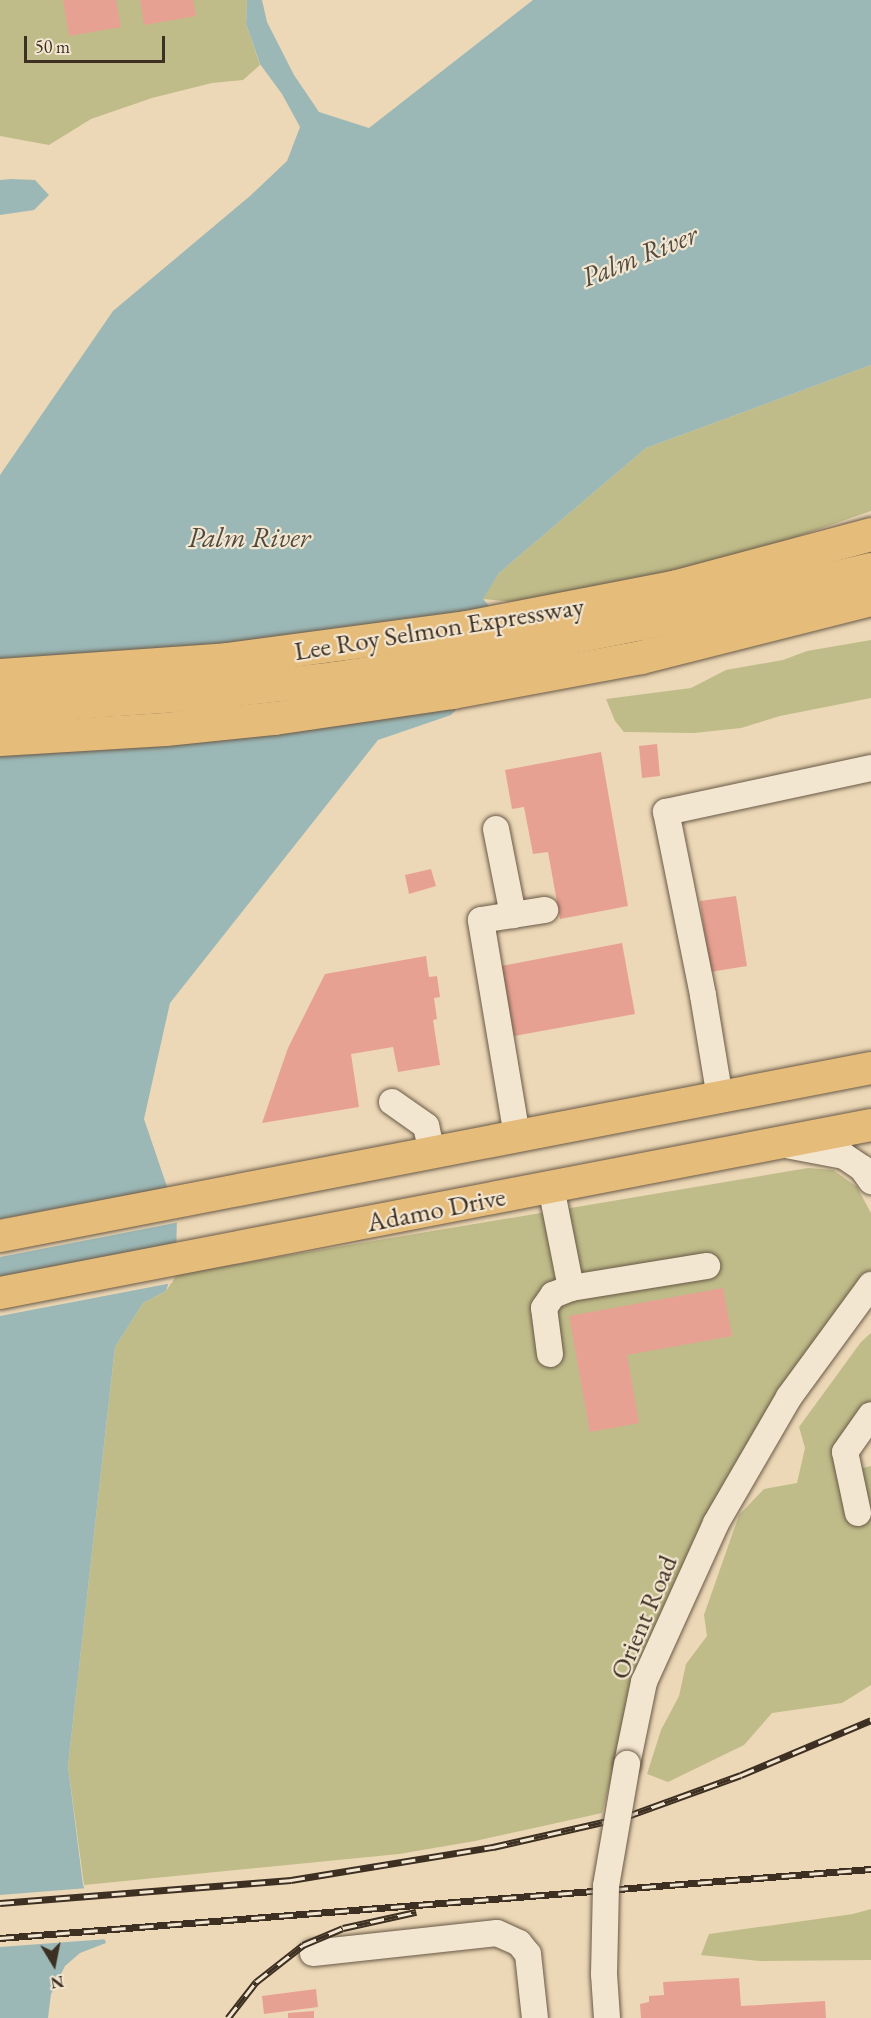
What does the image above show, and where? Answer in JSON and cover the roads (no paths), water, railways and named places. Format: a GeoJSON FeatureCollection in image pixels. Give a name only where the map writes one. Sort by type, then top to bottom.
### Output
{"type":"FeatureCollection","features":[{"type":"Feature","properties":{"kind":"highway","name":"Lee Roy Selmon Expressway"},"geometry":{"type":"LineString","coordinates":[[0,675],[226,659],[392,639],[527,617],[677,586],[871,534]]}},
{"type":"Feature","properties":{"kind":"highway"},"geometry":{"type":"LineString","coordinates":[[0,707],[203,693],[448,662],[642,624],[871,569]]}},
{"type":"Feature","properties":{"kind":"highway"},"geometry":{"type":"LineString","coordinates":[[0,739],[165,729],[274,718],[452,692],[565,672],[714,640],[871,599]]}},
{"type":"Feature","properties":{"kind":"main road","name":"Adamo Drive"},"geometry":{"type":"LineString","coordinates":[[0,1236],[871,1068]]}},
{"type":"Feature","properties":{"kind":"main road","name":"Adamo Drive"},"geometry":{"type":"LineString","coordinates":[[0,1293],[871,1125]]}},
{"type":"Feature","properties":{"kind":"street"},"geometry":{"type":"LineString","coordinates":[[720,1098],[703,995],[666,812],[871,768]]}},
{"type":"Feature","properties":{"kind":"street"},"geometry":{"type":"LineString","coordinates":[[496,829],[513,915]]}},
{"type":"Feature","properties":{"kind":"street"},"geometry":{"type":"LineString","coordinates":[[517,1136],[481,920],[545,910]]}},
{"type":"Feature","properties":{"kind":"street"},"geometry":{"type":"LineString","coordinates":[[392,1102],[426,1126],[432,1153]]}},
{"type":"Feature","properties":{"kind":"street"},"geometry":{"type":"LineString","coordinates":[[777,1144],[844,1156],[862,1168],[871,1181]]}},
{"type":"Feature","properties":{"kind":"street"},"geometry":{"type":"LineString","coordinates":[[551,1187],[571,1288]]}},
{"type":"Feature","properties":{"kind":"street"},"geometry":{"type":"LineString","coordinates":[[550,1354],[544,1308],[553,1295],[571,1288],[707,1266]]}},
{"type":"Feature","properties":{"kind":"street","name":"Orient Road"},"geometry":{"type":"LineString","coordinates":[[607,2018],[604,1974],[606,1886],[627,1764],[645,1682],[716,1523],[789,1397],[871,1285]]}},
{"type":"Feature","properties":{"kind":"street"},"geometry":{"type":"LineString","coordinates":[[858,1512],[845,1452],[871,1415]]}},
{"type":"Feature","properties":{"kind":"street"},"geometry":{"type":"LineString","coordinates":[[313,1953],[497,1933],[519,1943],[528,1954],[536,2018]]}},
{"type":"Feature","properties":{"kind":"water","name":"Palm River"},"geometry":{"type":"Polygon","coordinates":[[[247,0],[262,0],[267,22],[294,75],[319,112],[369,128],[533,0],[871,0],[871,365],[646,448],[499,573],[483,599],[513,633],[488,677],[451,715],[378,740],[170,1003],[144,1119],[177,1216],[176,1261],[166,1291],[143,1303],[115,1347],[68,1766],[83,1885],[106,1943],[80,1953],[65,1966],[51,1994],[48,2018],[0,2018],[0,475],[113,311],[250,196],[287,161],[300,127],[282,94],[260,64],[246,24],[247,0]]]}},
{"type":"Feature","properties":{"kind":"water"},"geometry":{"type":"Polygon","coordinates":[[[0,180],[35,180],[49,195],[34,210],[0,215],[0,180]]]}},
{"type":"Feature","properties":{"kind":"railway"},"geometry":{"type":"LineString","coordinates":[[0,1903],[291,1880],[493,1847],[625,1817],[741,1775],[871,1720]]}},
{"type":"Feature","properties":{"kind":"railway"},"geometry":{"type":"LineString","coordinates":[[0,1938],[871,1869]]}},
{"type":"Feature","properties":{"kind":"railway"},"geometry":{"type":"LineString","coordinates":[[228,2018],[256,1982],[303,1945],[343,1928],[416,1912]]}}]}
